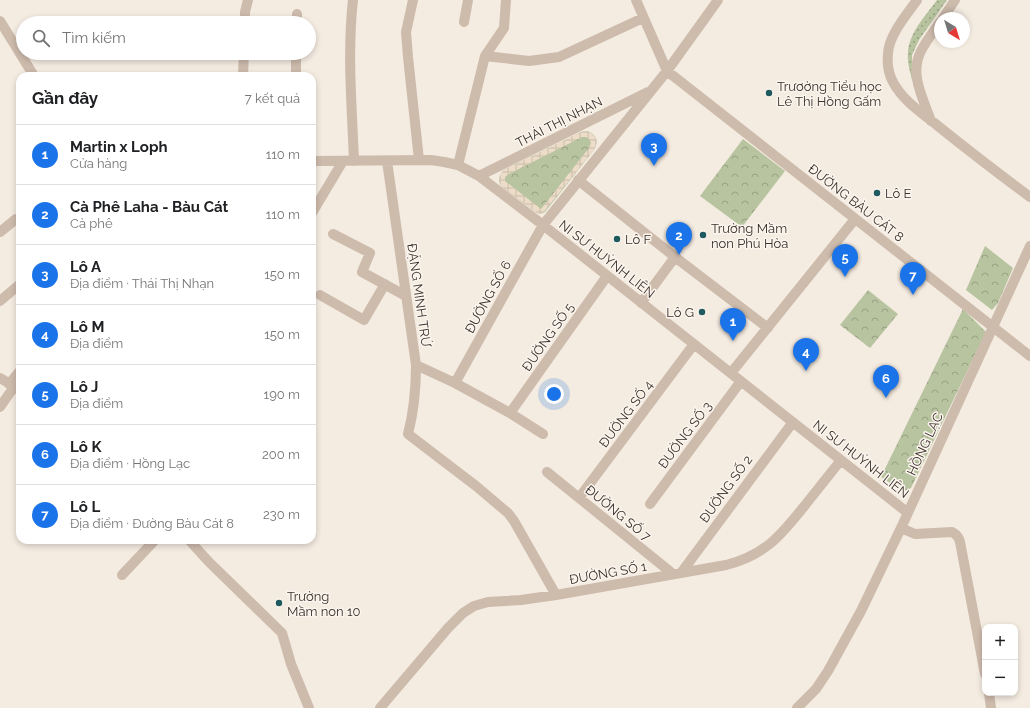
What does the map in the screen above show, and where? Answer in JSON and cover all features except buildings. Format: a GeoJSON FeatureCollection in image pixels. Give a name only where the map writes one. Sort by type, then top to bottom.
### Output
{"type":"FeatureCollection","features":[{"type":"Feature","properties":{"kind":"street"},"geometry":{"type":"LineString","coordinates":[[245,16],[248,0]]}},
{"type":"Feature","properties":{"kind":"street"},"geometry":{"type":"LineString","coordinates":[[353,0],[350,58],[354,161]]}},
{"type":"Feature","properties":{"kind":"street"},"geometry":{"type":"LineString","coordinates":[[413,0],[406,32],[419,160]]}},
{"type":"Feature","properties":{"kind":"street"},"geometry":{"type":"LineString","coordinates":[[464,22],[468,0]]}},
{"type":"Feature","properties":{"kind":"street"},"geometry":{"type":"LineString","coordinates":[[458,165],[485,56],[504,28],[506,0]]}},
{"type":"Feature","properties":{"kind":"street"},"geometry":{"type":"LineString","coordinates":[[636,0],[666,71]]}},
{"type":"Feature","properties":{"kind":"street","name":"THÁI THỊ NHẠN"},"geometry":{"type":"LineString","coordinates":[[543,225],[666,71],[718,0]]}},
{"type":"Feature","properties":{"kind":"street"},"geometry":{"type":"LineString","coordinates":[[917,0],[891,40],[888,52],[888,68],[892,81],[899,92],[915,108],[1030,197]]}},
{"type":"Feature","properties":{"kind":"street"},"geometry":{"type":"LineString","coordinates":[[947,12],[955,0]]}},
{"type":"Feature","properties":{"kind":"street"},"geometry":{"type":"LineString","coordinates":[[485,56],[529,61],[559,57],[643,18]]}},
{"type":"Feature","properties":{"kind":"street"},"geometry":{"type":"LineString","coordinates":[[0,21],[16,47]]}},
{"type":"Feature","properties":{"kind":"street"},"geometry":{"type":"LineString","coordinates":[[931,120],[919,85],[916,74],[916,65],[921,49],[934,31]]}},
{"type":"Feature","properties":{"kind":"street"},"geometry":{"type":"LineString","coordinates":[[24,60],[32,72]]}},
{"type":"Feature","properties":{"kind":"street"},"geometry":{"type":"LineString","coordinates":[[243,72],[244,60]]}},
{"type":"Feature","properties":{"kind":"street"},"geometry":{"type":"LineString","coordinates":[[296,60],[296,72]]}},
{"type":"Feature","properties":{"kind":"street","name":"ĐƯỜNG BÀU CÁT 8"},"geometry":{"type":"LineString","coordinates":[[666,71],[1030,356]]}},
{"type":"Feature","properties":{"kind":"street","name":"THÁI THỊ NHẠN"},"geometry":{"type":"LineString","coordinates":[[480,176],[651,90]]}},
{"type":"Feature","properties":{"kind":"street","name":"NI SƯ HUỲNH LIÊN"},"geometry":{"type":"LineString","coordinates":[[316,161],[419,160],[444,162],[458,165],[480,176],[908,512]]}},
{"type":"Feature","properties":{"kind":"street"},"geometry":{"type":"LineString","coordinates":[[316,205],[343,161]]}},
{"type":"Feature","properties":{"kind":"street","name":"ĐẶNG MINH TRỨ"},"geometry":{"type":"LineString","coordinates":[[387,161],[416,364],[415,398],[413,415],[408,434],[476,486],[508,513],[556,595]]}},
{"type":"Feature","properties":{"kind":"street"},"geometry":{"type":"LineString","coordinates":[[578,180],[768,328]]}},
{"type":"Feature","properties":{"kind":"street"},"geometry":{"type":"LineString","coordinates":[[0,232],[16,219]]}},
{"type":"Feature","properties":{"kind":"street"},"geometry":{"type":"LineString","coordinates":[[731,374],[855,219]]}},
{"type":"Feature","properties":{"kind":"street","name":"ĐƯỜNG SỐ 6"},"geometry":{"type":"LineString","coordinates":[[456,383],[543,225]]}},
{"type":"Feature","properties":{"kind":"street"},"geometry":{"type":"LineString","coordinates":[[333,234],[370,253],[362,272],[406,296]]}},
{"type":"Feature","properties":{"kind":"street","name":"HỒNG LẠC"},"geometry":{"type":"LineString","coordinates":[[797,708],[816,689],[833,663],[864,604],[901,528],[1030,246]]}},
{"type":"Feature","properties":{"kind":"street"},"geometry":{"type":"LineString","coordinates":[[641,302],[675,257]]}},
{"type":"Feature","properties":{"kind":"street","name":"ĐƯỜNG SỐ 5"},"geometry":{"type":"LineString","coordinates":[[510,413],[607,276]]}},
{"type":"Feature","properties":{"kind":"street"},"geometry":{"type":"LineString","coordinates":[[320,295],[364,320],[385,284]]}},
{"type":"Feature","properties":{"kind":"street"},"geometry":{"type":"LineString","coordinates":[[0,301],[16,287]]}},
{"type":"Feature","properties":{"kind":"street","name":"ĐƯỜNG SỐ 4"},"geometry":{"type":"LineString","coordinates":[[579,498],[694,344]]}},
{"type":"Feature","properties":{"kind":"street"},"geometry":{"type":"LineString","coordinates":[[416,364],[456,383],[510,413],[543,434]]}},
{"type":"Feature","properties":{"kind":"street"},"geometry":{"type":"LineString","coordinates":[[0,378],[14,387],[0,406]]}},
{"type":"Feature","properties":{"kind":"street","name":"ĐƯỜNG SỐ 3"},"geometry":{"type":"LineString","coordinates":[[650,504],[741,381]]}},
{"type":"Feature","properties":{"kind":"street","name":"ĐƯỜNG SỐ 2"},"geometry":{"type":"LineString","coordinates":[[677,573],[793,422]]}},
{"type":"Feature","properties":{"kind":"street","name":"ĐƯỜNG SỐ 1"},"geometry":{"type":"LineString","coordinates":[[380,708],[448,628],[470,608],[478,604],[488,602],[521,600],[556,595],[732,563],[752,556],[764,548],[784,530],[841,460]]}},
{"type":"Feature","properties":{"kind":"street","name":"ĐƯỜNG SỐ 7"},"geometry":{"type":"LineString","coordinates":[[547,472],[677,573]]}},
{"type":"Feature","properties":{"kind":"street"},"geometry":{"type":"LineString","coordinates":[[901,528],[915,534],[952,532],[959,538],[982,660]]}},
{"type":"Feature","properties":{"kind":"street"},"geometry":{"type":"LineString","coordinates":[[122,575],[151,544]]}},
{"type":"Feature","properties":{"kind":"street"},"geometry":{"type":"LineString","coordinates":[[193,544],[209,562],[282,633],[309,708]]}},
{"type":"Feature","properties":{"kind":"street"},"geometry":{"type":"LineString","coordinates":[[989,696],[991,708]]}},
{"type":"Feature","properties":{"kind":"green space"},"geometry":{"type":"Polygon","coordinates":[[[937,0],[947,0],[939,12],[934,12],[934,19],[919,40],[912,55],[912,80],[908,52],[911,38],[919,24],[937,0]]]}},
{"type":"Feature","properties":{"kind":"green space"},"geometry":{"type":"Polygon","coordinates":[[[586,131],[596,138],[596,147],[545,212],[541,214],[537,213],[500,185],[499,178],[504,170],[581,132],[586,131]]]}},
{"type":"Feature","properties":{"kind":"green space"},"geometry":{"type":"Polygon","coordinates":[[[743,139],[785,171],[742,227],[700,196],[743,139]]]}},
{"type":"Feature","properties":{"kind":"green space"},"geometry":{"type":"Polygon","coordinates":[[[985,246],[1013,268],[998,303],[992,310],[966,290],[985,246]]]}},
{"type":"Feature","properties":{"kind":"green space"},"geometry":{"type":"Polygon","coordinates":[[[868,290],[898,314],[870,348],[840,325],[868,290]]]}},
{"type":"Feature","properties":{"kind":"green space"},"geometry":{"type":"Polygon","coordinates":[[[963,309],[986,332],[911,488],[903,492],[881,477],[963,309]]]}},
{"type":"Feature","properties":{"kind":"shaded area"},"geometry":{"type":"Polygon","coordinates":[[[586,131],[591,133],[596,138],[596,146],[543,213],[537,213],[501,186],[499,179],[504,170],[581,132],[586,131]],[[582,137],[509,174],[505,177],[505,181],[541,209],[589,148],[591,143],[586,137],[582,137]]]}},
{"type":"Feature","properties":{"kind":"place","name":"Trươờng Tiểu học Lê Thị Hồng Gấm"},"geometry":{"type":"Point","coordinates":[769,93]}},
{"type":"Feature","properties":{"kind":"place","name":"Lô A"},"geometry":{"type":"Point","coordinates":[654,166]}},
{"type":"Feature","properties":{"kind":"place","name":"Lô E"},"geometry":{"type":"Point","coordinates":[877,193]}},
{"type":"Feature","properties":{"kind":"place","name":"Trường Mầm non Phú Hòa"},"geometry":{"type":"Point","coordinates":[703,235]}},
{"type":"Feature","properties":{"kind":"place","name":"Lô F"},"geometry":{"type":"Point","coordinates":[617,239]}},
{"type":"Feature","properties":{"kind":"place","name":"Cà Phê Laha - Bàu Cát"},"geometry":{"type":"Point","coordinates":[679,255]}},
{"type":"Feature","properties":{"kind":"place","name":"Lô J"},"geometry":{"type":"Point","coordinates":[845,277]}},
{"type":"Feature","properties":{"kind":"place","name":"Lô L"},"geometry":{"type":"Point","coordinates":[913,295]}},
{"type":"Feature","properties":{"kind":"place","name":"Lô G"},"geometry":{"type":"Point","coordinates":[702,312]}},
{"type":"Feature","properties":{"kind":"place","name":"Martin x Loph"},"geometry":{"type":"Point","coordinates":[733,341]}},
{"type":"Feature","properties":{"kind":"place","name":"Lô M"},"geometry":{"type":"Point","coordinates":[806,371]}},
{"type":"Feature","properties":{"kind":"place","name":"Lô K"},"geometry":{"type":"Point","coordinates":[886,398]}},
{"type":"Feature","properties":{"kind":"place","name":"Trường Mầm non 10"},"geometry":{"type":"Point","coordinates":[279,603]}}]}
